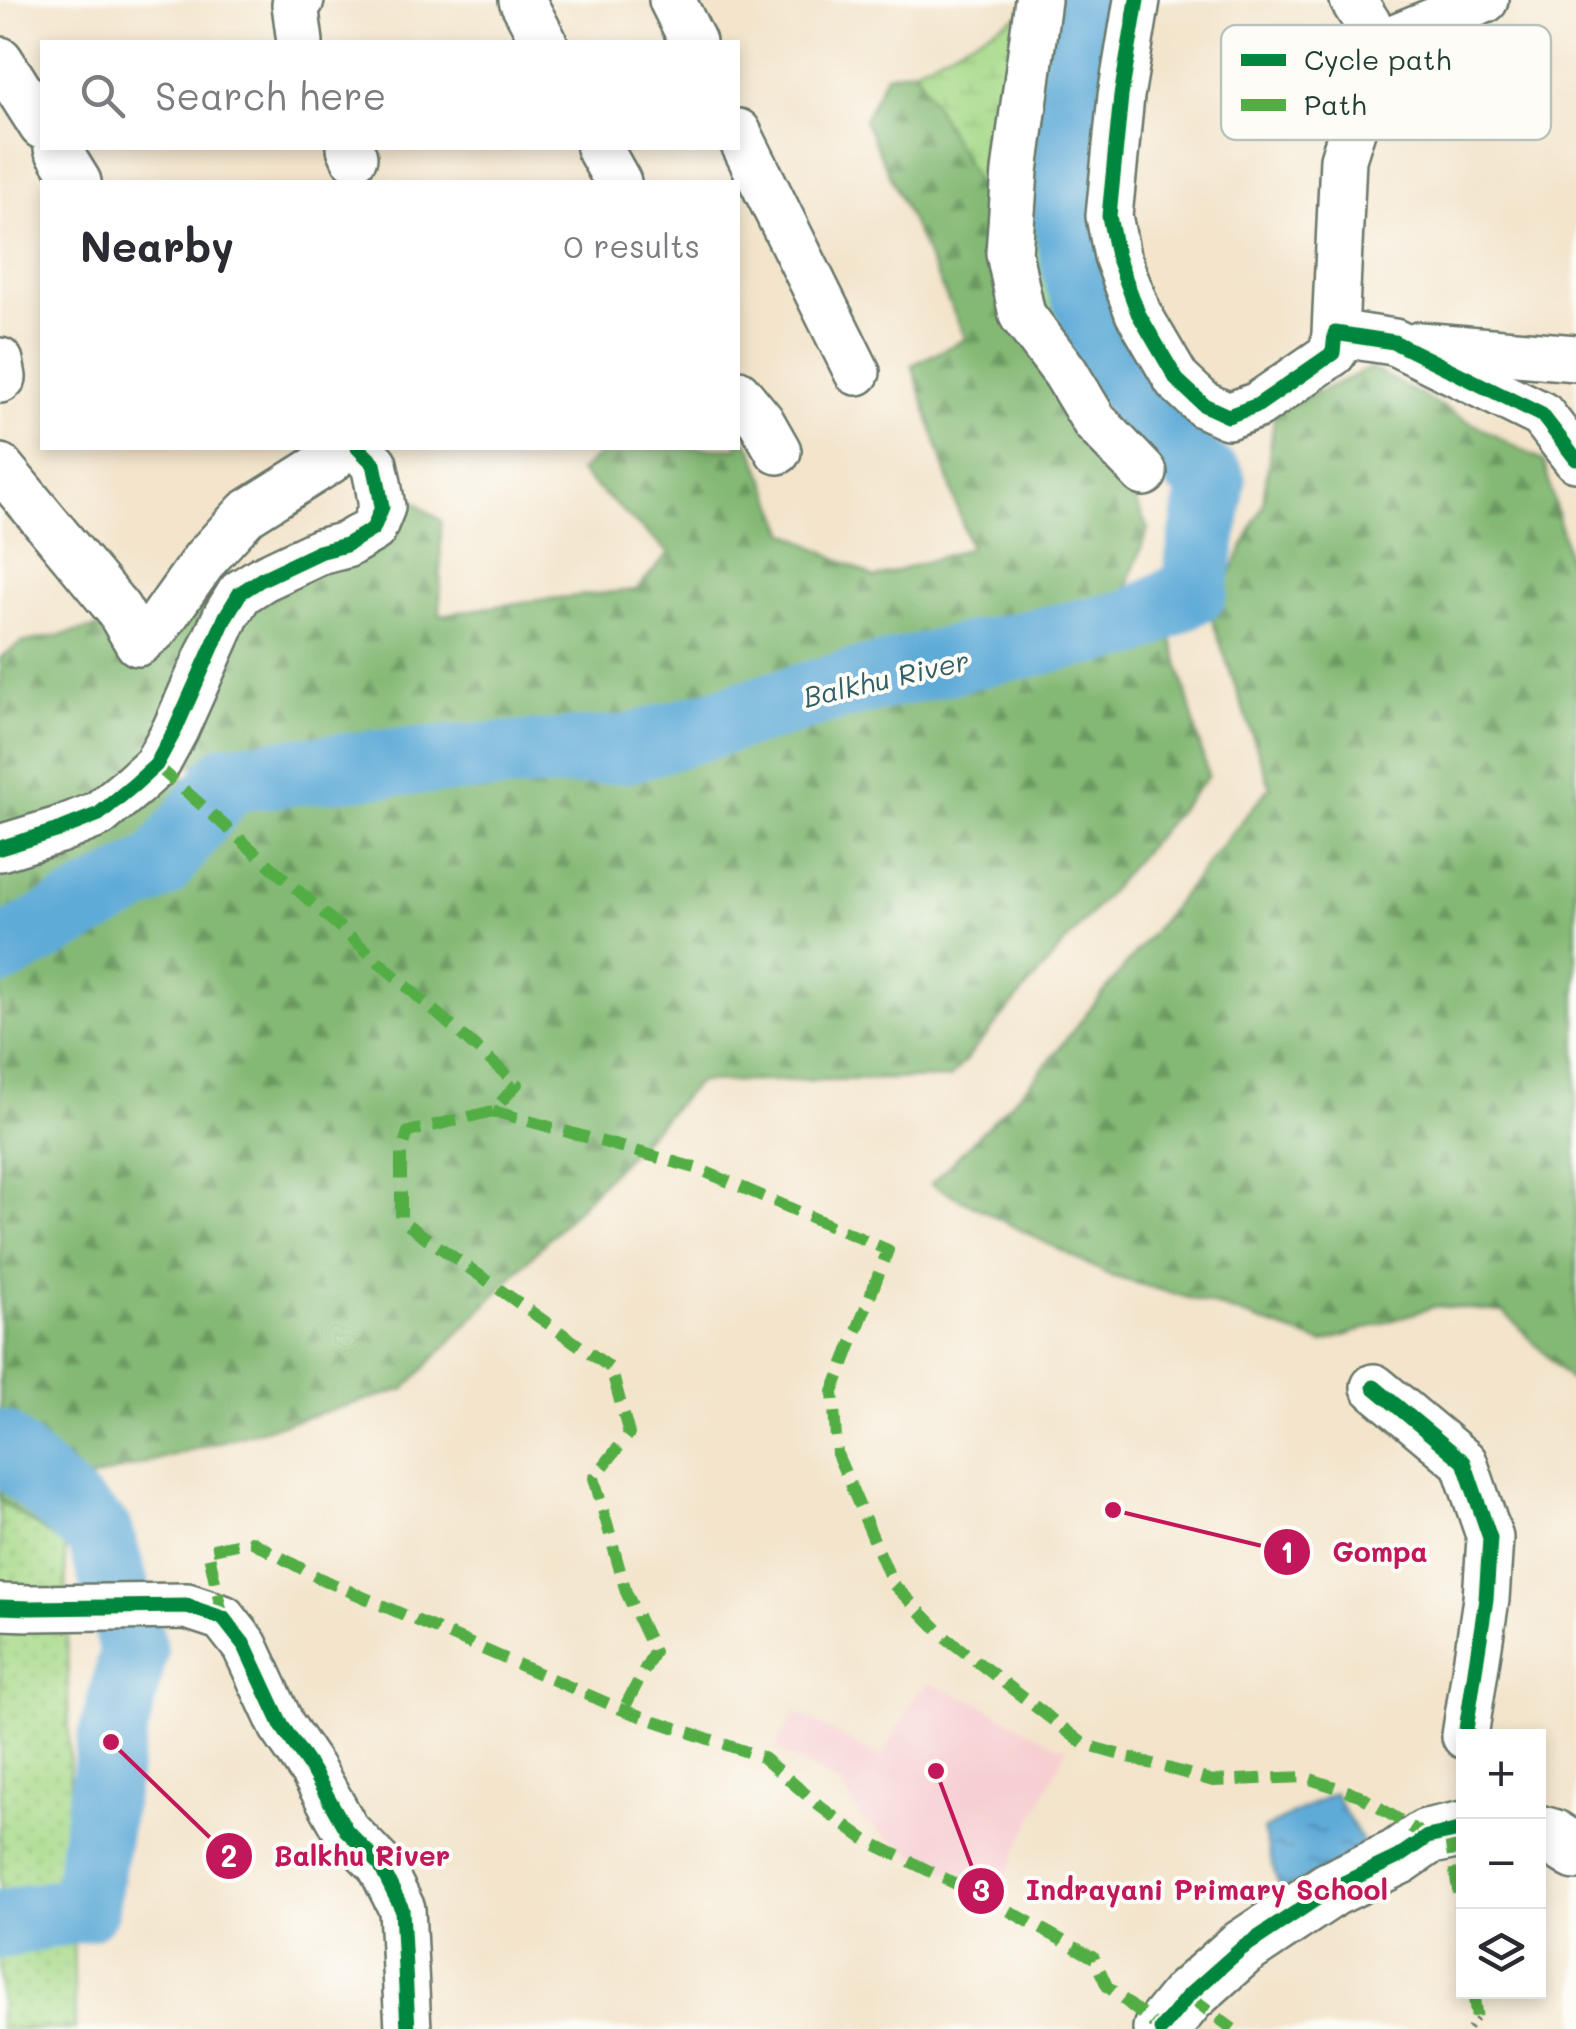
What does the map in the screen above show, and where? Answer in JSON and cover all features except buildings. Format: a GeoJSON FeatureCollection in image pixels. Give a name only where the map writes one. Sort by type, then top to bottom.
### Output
{"type":"FeatureCollection","features":[{"type":"Feature","properties":{"kind":"street"},"geometry":{"type":"LineString","coordinates":[[300,40],[295,4],[301,0]]}},
{"type":"Feature","properties":{"kind":"street"},"geometry":{"type":"LineString","coordinates":[[522,0],[543,40]]}},
{"type":"Feature","properties":{"kind":"street"},"geometry":{"type":"LineString","coordinates":[[672,0],[692,40]]}},
{"type":"Feature","properties":{"kind":"street"},"geometry":{"type":"LineString","coordinates":[[1038,0],[1014,171],[1008,253],[1022,315],[1065,372],[1094,422],[1144,473]]}},
{"type":"Feature","properties":{"kind":"street"},"geometry":{"type":"LineString","coordinates":[[1138,0],[1122,96],[1109,216],[1117,256],[1138,313],[1177,380],[1204,405],[1228,416],[1258,404],[1333,353],[1342,159],[1348,140]]}},
{"type":"Feature","properties":{"kind":"street"},"geometry":{"type":"LineString","coordinates":[[1353,0],[1369,25]]}},
{"type":"Feature","properties":{"kind":"street"},"geometry":{"type":"LineString","coordinates":[[1424,25],[1484,0]]}},
{"type":"Feature","properties":{"kind":"street"},"geometry":{"type":"LineString","coordinates":[[0,60],[40,123]]}},
{"type":"Feature","properties":{"kind":"street"},"geometry":{"type":"LineString","coordinates":[[740,136],[857,372]]}},
{"type":"Feature","properties":{"kind":"street"},"geometry":{"type":"LineString","coordinates":[[58,150],[77,180]]}},
{"type":"Feature","properties":{"kind":"street"},"geometry":{"type":"LineString","coordinates":[[600,150],[617,180]]}},
{"type":"Feature","properties":{"kind":"street"},"geometry":{"type":"LineString","coordinates":[[1335,333],[1576,358]]}},
{"type":"Feature","properties":{"kind":"street"},"geometry":{"type":"LineString","coordinates":[[1394,342],[1542,415],[1576,459]]}},
{"type":"Feature","properties":{"kind":"street"},"geometry":{"type":"LineString","coordinates":[[0,361],[0,380]]}},
{"type":"Feature","properties":{"kind":"street"},"geometry":{"type":"LineString","coordinates":[[740,395],[778,451]]}},
{"type":"Feature","properties":{"kind":"street"},"geometry":{"type":"LineString","coordinates":[[0,467],[118,610],[138,643],[156,628],[205,559],[247,514],[331,460],[336,450]]}},
{"type":"Feature","properties":{"kind":"street"},"geometry":{"type":"LineString","coordinates":[[0,848],[98,814],[134,785],[156,765],[240,594],[262,579],[374,530],[382,507],[378,483],[374,464],[360,450]]}},
{"type":"Feature","properties":{"kind":"street"},"geometry":{"type":"LineString","coordinates":[[1374,1387],[1464,1462],[1490,1538],[1486,1599],[1466,1729]]}},
{"type":"Feature","properties":{"kind":"street"},"geometry":{"type":"LineString","coordinates":[[15,1607],[187,1606],[223,1618],[245,1646],[282,1726],[346,1830],[380,1866],[402,1909],[408,2029]]}},
{"type":"Feature","properties":{"kind":"street"},"geometry":{"type":"LineString","coordinates":[[1161,2029],[1188,1996],[1241,1949],[1330,1889],[1398,1857],[1427,1836],[1456,1831]]}},
{"type":"Feature","properties":{"kind":"street"},"geometry":{"type":"LineString","coordinates":[[1546,1835],[1576,1852]]}},
{"type":"Feature","properties":{"kind":"path"},"geometry":{"type":"LineString","coordinates":[[1469,2029],[1477,2019]]}},
{"type":"Feature","properties":{"kind":"shaded area"},"geometry":{"type":"Polygon","coordinates":[[[929,1683],[975,1701],[1067,1748],[999,1889],[929,1865],[861,1820],[844,1787],[775,1749],[795,1711],[877,1756],[883,1755],[917,1693],[929,1683]]]}},
{"type":"Feature","properties":{"kind":"green space"},"geometry":{"type":"Polygon","coordinates":[[[1049,0],[1063,339],[915,69],[1049,0]]]}},
{"type":"Feature","properties":{"kind":"green space"},"geometry":{"type":"Polygon","coordinates":[[[915,69],[1063,339],[1148,529],[1116,618],[899,664],[614,744],[158,766],[235,801],[654,764],[1172,640],[1208,776],[950,1078],[698,1082],[405,1389],[61,1487],[65,1546],[0,1500],[0,658],[21,643],[171,613],[382,541],[392,485],[441,521],[440,615],[636,590],[669,553],[579,472],[606,450],[740,450],[740,435],[752,448],[786,532],[875,578],[970,548],[912,365],[966,339],[864,120],[886,75],[915,69]]]}},
{"type":"Feature","properties":{"kind":"green space"},"geometry":{"type":"Polygon","coordinates":[[[1371,368],[1544,462],[1576,589],[1576,1386],[1504,1312],[1436,1306],[1322,1343],[1214,1305],[1111,1276],[931,1184],[1035,1078],[1270,786],[1211,616],[1263,504],[1275,411],[1371,368]]]}},
{"type":"Feature","properties":{"kind":"green space"},"geometry":{"type":"Polygon","coordinates":[[[0,1491],[65,1546],[75,2029],[0,2029],[0,1491]]]}},
{"type":"Feature","properties":{"kind":"water"},"geometry":{"type":"Polygon","coordinates":[[[1334,1793],[1366,1849],[1280,1892],[1263,1830],[1334,1793]]]}},
{"type":"Feature","properties":{"kind":"waterway","name":"Balkhu River"},"geometry":{"type":"LineString","coordinates":[[0,952],[160,866],[229,778],[385,763],[627,749],[838,687],[1132,623],[1194,590],[1212,482],[1173,449],[1112,360],[1078,279],[1066,216],[1069,126],[1083,0]]}},
{"type":"Feature","properties":{"kind":"waterway","name":"Balkhu River"},"geometry":{"type":"LineString","coordinates":[[0,1444],[100,1535],[134,1651],[111,1742],[85,1907],[0,1925]]}},
{"type":"Feature","properties":{"kind":"marked path"},"geometry":{"type":"LineString","coordinates":[[156,765],[517,1084],[493,1111],[408,1132],[401,1154],[401,1220],[611,1368],[629,1434],[594,1478],[626,1592],[654,1652],[623,1710]]}},
{"type":"Feature","properties":{"kind":"marked path"},"geometry":{"type":"LineString","coordinates":[[493,1111],[699,1169],[888,1250],[833,1392],[837,1454],[893,1584],[945,1637],[1085,1745],[1213,1781],[1304,1777],[1359,1795],[1427,1837]]}},
{"type":"Feature","properties":{"kind":"marked path"},"geometry":{"type":"LineString","coordinates":[[223,1618],[208,1550],[251,1541],[319,1578],[623,1710],[762,1757],[866,1840],[995,1903],[1094,1958],[1107,1986],[1160,2029]]}},
{"type":"Feature","properties":{"kind":"marked path"},"geometry":{"type":"LineString","coordinates":[[1449,1832],[1461,1909]]}},
{"type":"Feature","properties":{"kind":"marked path"},"geometry":{"type":"LineString","coordinates":[[1188,1996],[1233,2029]]}},
{"type":"Feature","properties":{"kind":"marked path"},"geometry":{"type":"LineString","coordinates":[[1474,1999],[1477,2019]]}},
{"type":"Feature","properties":{"kind":"cycle path"},"geometry":{"type":"LineString","coordinates":[[1137,0],[1121,96],[1109,216],[1117,256],[1138,313],[1177,380],[1204,405],[1228,416],[1258,405],[1333,353],[1335,333],[1394,342],[1542,415],[1576,459]]}},
{"type":"Feature","properties":{"kind":"cycle path"},"geometry":{"type":"LineString","coordinates":[[0,848],[99,814],[134,785],[156,765],[240,593],[262,579],[319,552],[346,545],[373,529],[382,507],[374,464],[360,450]]}},
{"type":"Feature","properties":{"kind":"cycle path"},"geometry":{"type":"LineString","coordinates":[[1374,1387],[1464,1462],[1490,1538],[1486,1599],[1466,1729]]}},
{"type":"Feature","properties":{"kind":"cycle path"},"geometry":{"type":"LineString","coordinates":[[0,1607],[187,1606],[223,1618],[245,1646],[282,1726],[346,1830],[380,1865],[402,1909],[408,2029]]}},
{"type":"Feature","properties":{"kind":"cycle path"},"geometry":{"type":"LineString","coordinates":[[1161,2029],[1188,1996],[1241,1949],[1331,1889],[1398,1857],[1427,1837],[1456,1831]]}},
{"type":"Feature","properties":{"kind":"place","name":"Gompa"},"geometry":{"type":"Point","coordinates":[1113,1510]}},
{"type":"Feature","properties":{"kind":"place","name":"Balkhu River"},"geometry":{"type":"Point","coordinates":[111,1742]}},
{"type":"Feature","properties":{"kind":"place","name":"Indrayani Primary School"},"geometry":{"type":"Point","coordinates":[936,1771]}}]}
